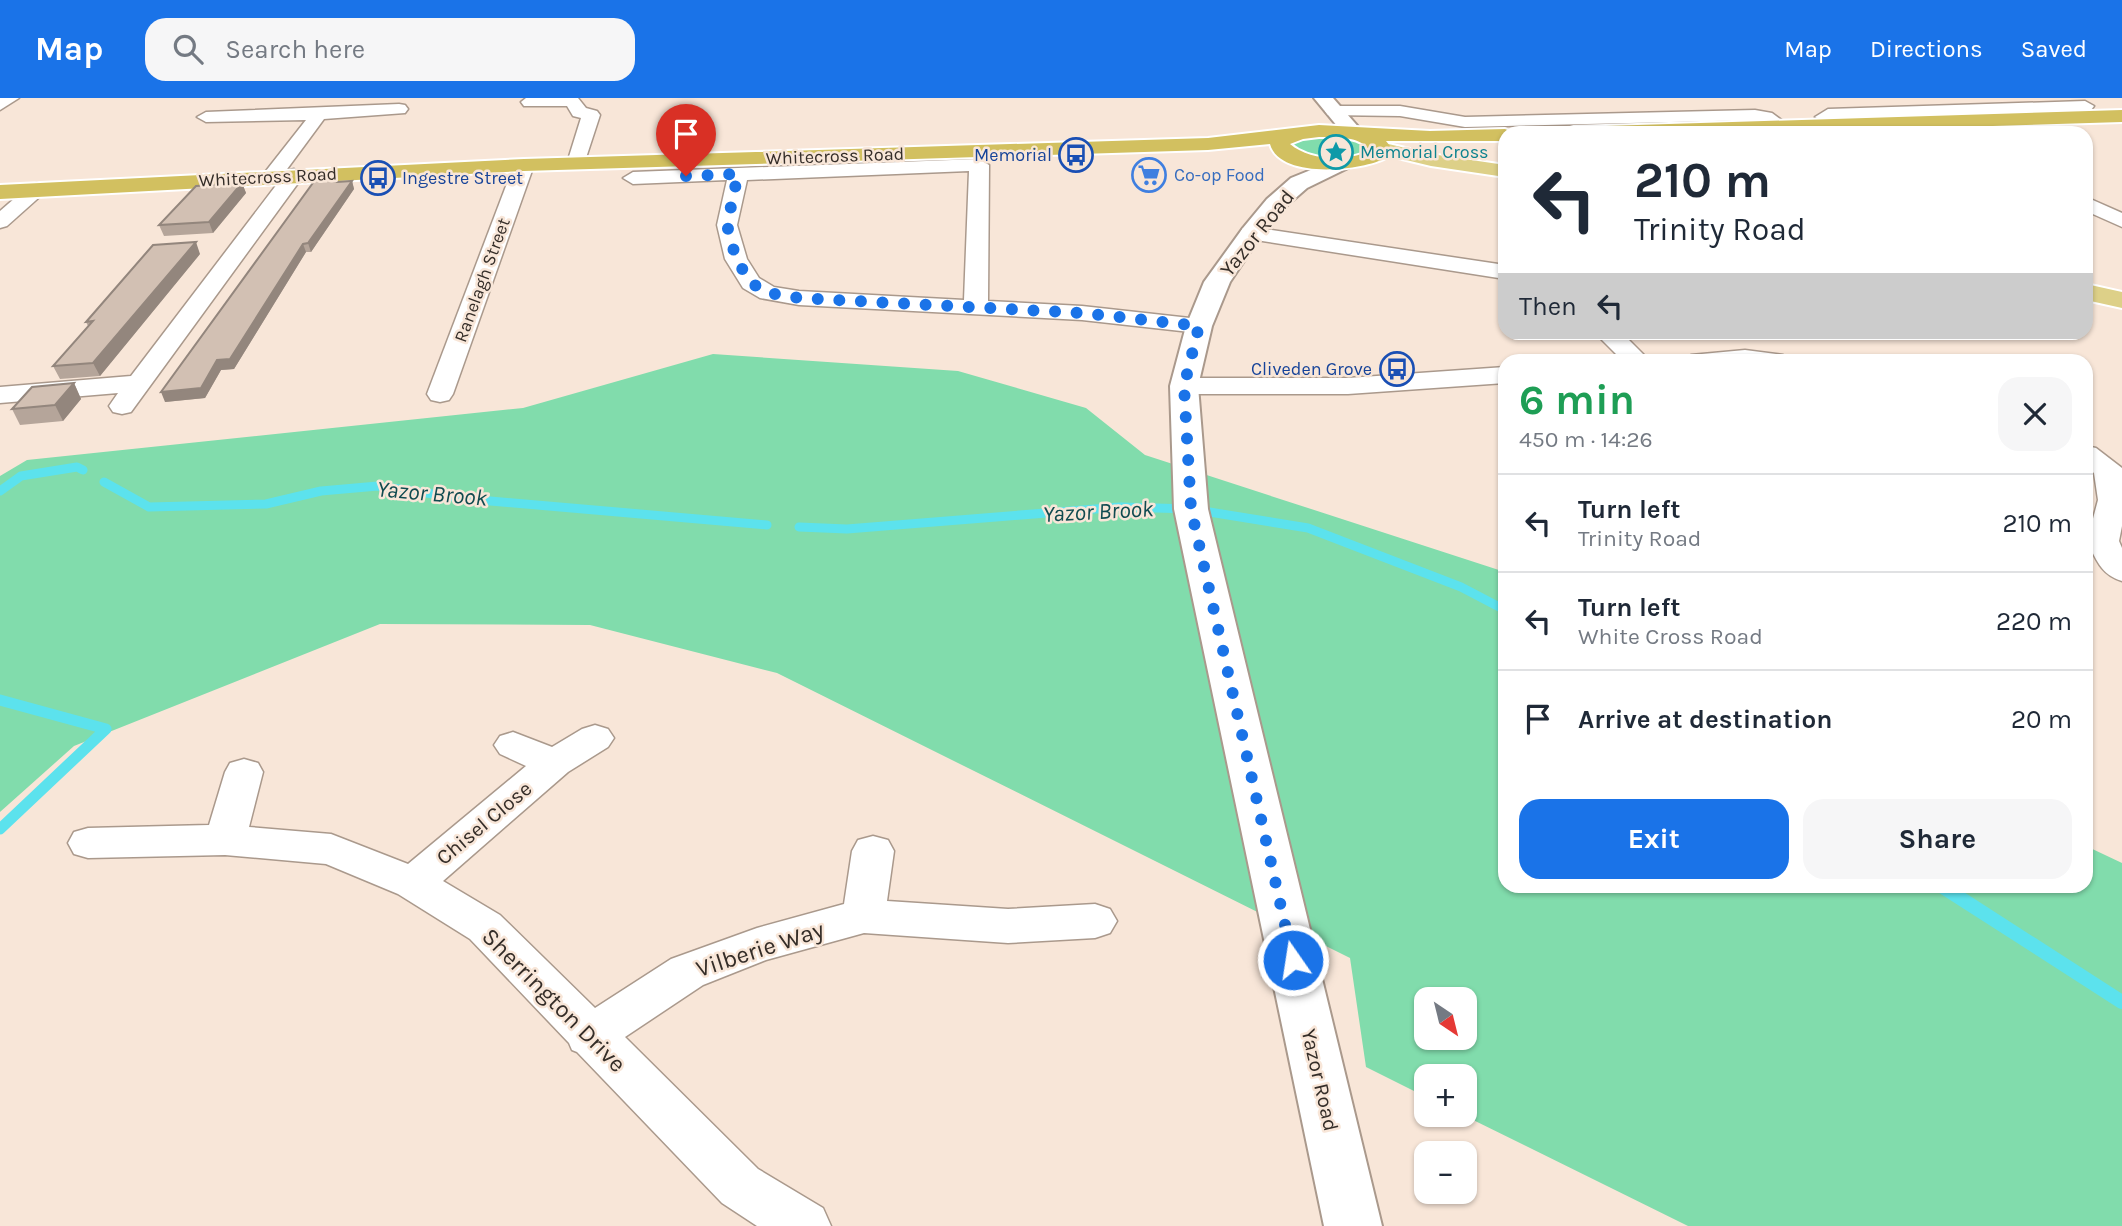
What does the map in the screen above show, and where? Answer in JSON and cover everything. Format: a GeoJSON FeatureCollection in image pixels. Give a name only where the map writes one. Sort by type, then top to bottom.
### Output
{"type":"FeatureCollection","features":[{"type":"Feature","properties":{"kind":"highway"},"geometry":{"type":"LineString","coordinates":[[1810,126],[2122,116]]}},
{"type":"Feature","properties":{"kind":"highway","name":"Whitecross Road"},"geometry":{"type":"LineString","coordinates":[[0,192],[524,165],[862,162],[1208,144],[1293,158],[1311,131],[1430,137]]}},
{"type":"Feature","properties":{"kind":"highway"},"geometry":{"type":"LineString","coordinates":[[1355,134],[1371,140],[1375,152]]}},
{"type":"Feature","properties":{"kind":"highway"},"geometry":{"type":"LineString","coordinates":[[1343,163],[1430,137],[1498,135]]}},
{"type":"Feature","properties":{"kind":"main road"},"geometry":{"type":"LineString","coordinates":[[1375,152],[1498,170]]}},
{"type":"Feature","properties":{"kind":"main road"},"geometry":{"type":"LineString","coordinates":[[2093,294],[2122,300]]}},
{"type":"Feature","properties":{"kind":"street"},"geometry":{"type":"LineString","coordinates":[[0,105],[11,98]]}},
{"type":"Feature","properties":{"kind":"street"},"geometry":{"type":"LineString","coordinates":[[1689,98],[1708,116]]}},
{"type":"Feature","properties":{"kind":"street"},"geometry":{"type":"LineString","coordinates":[[1947,98],[1969,109]]}},
{"type":"Feature","properties":{"kind":"street"},"geometry":{"type":"LineString","coordinates":[[530,102],[574,102],[579,112],[591,115],[576,163]]}},
{"type":"Feature","properties":{"kind":"street"},"geometry":{"type":"LineString","coordinates":[[1329,104],[1400,111],[1465,122],[1755,115],[1766,117],[1780,126]]}},
{"type":"Feature","properties":{"kind":"street"},"geometry":{"type":"LineString","coordinates":[[1311,131],[1333,120],[1329,104]]}},
{"type":"Feature","properties":{"kind":"street"},"geometry":{"type":"LineString","coordinates":[[1329,104],[1355,134]]}},
{"type":"Feature","properties":{"kind":"street"},"geometry":{"type":"LineString","coordinates":[[1838,125],[1824,117],[1828,114],[2085,106]]}},
{"type":"Feature","properties":{"kind":"street"},"geometry":{"type":"LineString","coordinates":[[206,117],[399,109]]}},
{"type":"Feature","properties":{"kind":"street"},"geometry":{"type":"LineString","coordinates":[[122,406],[283,176],[319,114]]}},
{"type":"Feature","properties":{"kind":"street","name":"Yazor Road"},"geometry":{"type":"LineString","coordinates":[[1343,163],[1293,158],[1275,204],[1217,282],[1199,326],[1184,386],[1191,509],[1353,1226]]}},
{"type":"Feature","properties":{"kind":"street"},"geometry":{"type":"LineString","coordinates":[[634,178],[738,174],[862,162],[979,165],[976,306]]}},
{"type":"Feature","properties":{"kind":"street","name":"Ranelagh Street"},"geometry":{"type":"LineString","coordinates":[[440,394],[524,165]]}},
{"type":"Feature","properties":{"kind":"street"},"geometry":{"type":"LineString","coordinates":[[738,174],[727,225],[736,259],[751,283],[768,293],[799,298],[1083,313],[1199,326]]}},
{"type":"Feature","properties":{"kind":"street"},"geometry":{"type":"LineString","coordinates":[[0,222],[37,189]]}},
{"type":"Feature","properties":{"kind":"street"},"geometry":{"type":"LineString","coordinates":[[2093,206],[2122,221]]}},
{"type":"Feature","properties":{"kind":"street"},"geometry":{"type":"LineString","coordinates":[[1251,233],[1498,271]]}},
{"type":"Feature","properties":{"kind":"street"},"geometry":{"type":"LineString","coordinates":[[1615,340],[1630,354]]}},
{"type":"Feature","properties":{"kind":"street"},"geometry":{"type":"LineString","coordinates":[[1184,386],[1348,386],[1498,375]]}},
{"type":"Feature","properties":{"kind":"street"},"geometry":{"type":"LineString","coordinates":[[0,395],[139,383]]}},
{"type":"Feature","properties":{"kind":"street"},"geometry":{"type":"LineString","coordinates":[[2105,463],[2113,500],[2103,541],[2107,566]]}},
{"type":"Feature","properties":{"kind":"street","name":"Chisel Close"},"geometry":{"type":"LineString","coordinates":[[413,883],[554,763],[595,738]]}},
{"type":"Feature","properties":{"kind":"street","name":"Chisel Close"},"geometry":{"type":"LineString","coordinates":[[513,746],[554,763]]}},
{"type":"Feature","properties":{"kind":"street"},"geometry":{"type":"LineString","coordinates":[[225,839],[244,772]]}},
{"type":"Feature","properties":{"kind":"street","name":"Sherrington Drive"},"geometry":{"type":"LineString","coordinates":[[88,843],[225,839],[331,849],[413,883],[485,927],[740,1186],[804,1226]]}},
{"type":"Feature","properties":{"kind":"street"},"geometry":{"type":"LineString","coordinates":[[864,916],[873,851]]}},
{"type":"Feature","properties":{"kind":"street","name":"Vilberie Way"},"geometry":{"type":"LineString","coordinates":[[589,1035],[687,972],[757,945],[864,916],[1008,926],[1096,921]]}},
{"type":"Feature","properties":{"kind":"green space"},"geometry":{"type":"Polygon","coordinates":[[[1336,135],[1358,139],[1369,146],[1353,157],[1343,159],[1322,158],[1293,149],[1294,144],[1304,138],[1336,135]]]}},
{"type":"Feature","properties":{"kind":"green space"},"geometry":{"type":"Polygon","coordinates":[[[713,354],[958,371],[1086,408],[1145,455],[1498,570],[1498,893],[2093,893],[2093,849],[2122,863],[2122,1226],[1688,1226],[1477,1122],[1477,1064],[1414,1064],[1414,1091],[1366,1067],[1350,958],[777,673],[590,625],[380,624],[74,746],[0,812],[0,476],[27,460],[523,408],[713,354]]]}},
{"type":"Feature","properties":{"kind":"building"},"geometry":{"type":"Polygon","coordinates":[[[318,176],[328,176],[337,182],[352,181],[308,243],[303,244],[230,359],[217,360],[201,388],[161,392],[318,176]]]}},
{"type":"Feature","properties":{"kind":"building"},"geometry":{"type":"Polygon","coordinates":[[[242,183],[209,222],[159,225],[196,186],[242,183]]]}},
{"type":"Feature","properties":{"kind":"building"},"geometry":{"type":"Polygon","coordinates":[[[196,242],[93,363],[53,366],[93,321],[86,322],[153,245],[196,242]]]}},
{"type":"Feature","properties":{"kind":"building"},"geometry":{"type":"Polygon","coordinates":[[[74,383],[55,405],[12,409],[32,387],[74,383]]]}},
{"type":"Feature","properties":{"kind":"waterway","name":"Yazor Brook"},"geometry":{"type":"LineString","coordinates":[[0,491],[21,476],[77,467],[83,470]]}},
{"type":"Feature","properties":{"kind":"waterway","name":"Yazor Brook"},"geometry":{"type":"LineString","coordinates":[[104,482],[149,507],[266,504],[321,491],[378,486],[468,499],[767,525]]}},
{"type":"Feature","properties":{"kind":"waterway","name":"Yazor Brook"},"geometry":{"type":"LineString","coordinates":[[799,527],[847,529],[1120,507],[1191,509],[1308,528],[1461,587],[1498,606]]}},
{"type":"Feature","properties":{"kind":"waterway"},"geometry":{"type":"LineString","coordinates":[[0,700],[106,729],[0,829]]}},
{"type":"Feature","properties":{"kind":"waterway","name":"Yazor Brook"},"geometry":{"type":"LineString","coordinates":[[1952,893],[2122,1002]]}},
{"type":"Feature","properties":{"kind":"place","name":"Memorial Cross"},"geometry":{"type":"Point","coordinates":[1336,152]}},
{"type":"Feature","properties":{"kind":"place","name":"Memorial"},"geometry":{"type":"Point","coordinates":[1076,155]}},
{"type":"Feature","properties":{"kind":"place","name":"Co-op Food"},"geometry":{"type":"Point","coordinates":[1149,175]}},
{"type":"Feature","properties":{"kind":"place","name":"Ingestre Street"},"geometry":{"type":"Point","coordinates":[378,178]}},
{"type":"Feature","properties":{"kind":"place","name":"Cliveden Grove"},"geometry":{"type":"Point","coordinates":[1397,369]}},
{"type":"Feature","properties":{"kind":"route"},"geometry":{"type":"LineString","coordinates":[[686,176],[738,174],[727,225],[736,259],[751,283],[768,293],[799,298],[1083,313],[1199,326],[1184,386],[1191,509],[1293,960]]}}]}
